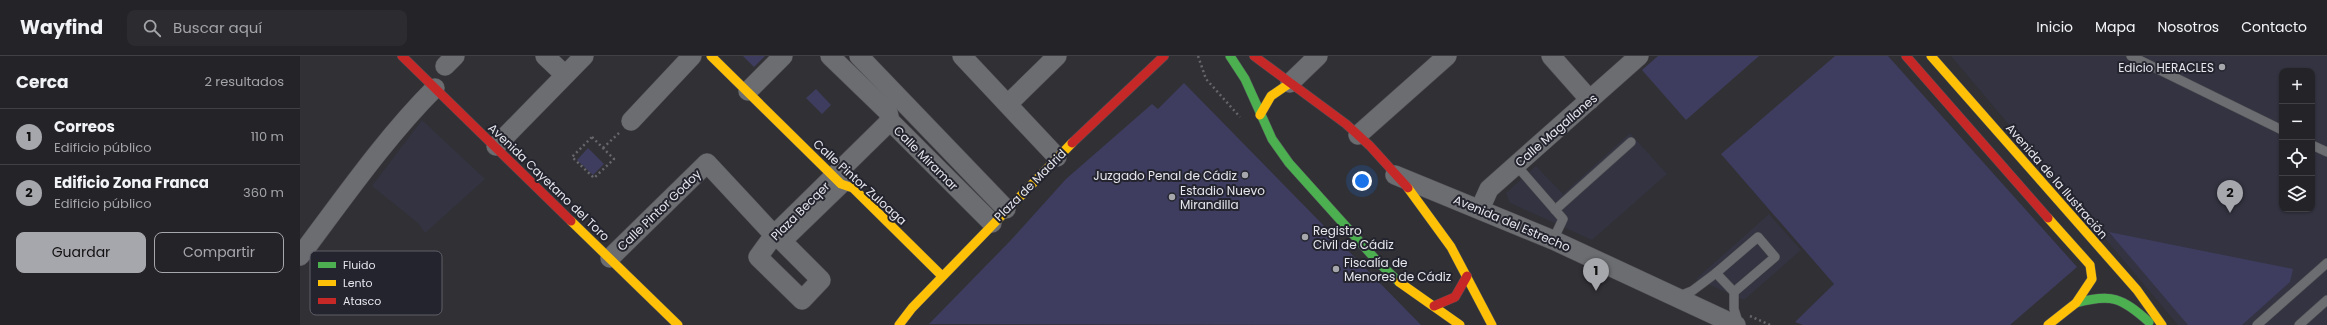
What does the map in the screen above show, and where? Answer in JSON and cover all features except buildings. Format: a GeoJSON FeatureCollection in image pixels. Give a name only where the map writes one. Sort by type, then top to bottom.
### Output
{"type":"FeatureCollection","features":[{"type":"Feature","properties":{"kind":"main road","name":"Avenida Cayetano del Toro"},"geometry":{"type":"LineString","coordinates":[[402,56],[678,325]]}},
{"type":"Feature","properties":{"kind":"main road","name":"Calle Pintor Zuloaga"},"geometry":{"type":"LineString","coordinates":[[711,56],[838,180],[852,188],[942,276]]}},
{"type":"Feature","properties":{"kind":"main road","name":"Plaza de Madrid"},"geometry":{"type":"LineString","coordinates":[[902,324],[912,308],[1057,157],[1164,56]]}},
{"type":"Feature","properties":{"kind":"main road"},"geometry":{"type":"LineString","coordinates":[[1230,56],[1245,79],[1272,139],[1289,164],[1378,262],[1403,286],[1460,325]]}},
{"type":"Feature","properties":{"kind":"main road"},"geometry":{"type":"LineString","coordinates":[[1254,56],[1269,70],[1314,99],[1358,135],[1395,175],[1432,218],[1467,276],[1492,325]]}},
{"type":"Feature","properties":{"kind":"main road"},"geometry":{"type":"LineString","coordinates":[[1906,56],[2090,265],[2092,279],[2076,303],[2048,325]]}},
{"type":"Feature","properties":{"kind":"main road","name":"Avenida de la Ilustración"},"geometry":{"type":"LineString","coordinates":[[1931,56],[2137,290],[2162,325]]}},
{"type":"Feature","properties":{"kind":"main road"},"geometry":{"type":"LineString","coordinates":[[1260,115],[1271,96],[1290,84]]}},
{"type":"Feature","properties":{"kind":"main road"},"geometry":{"type":"LineString","coordinates":[[1434,306],[1455,297],[1467,276]]}},
{"type":"Feature","properties":{"kind":"main road"},"geometry":{"type":"LineString","coordinates":[[2076,303],[2102,295],[2124,300],[2152,325]]}},
{"type":"Feature","properties":{"kind":"street"},"geometry":{"type":"LineString","coordinates":[[546,56],[565,75]]}},
{"type":"Feature","properties":{"kind":"street"},"geometry":{"type":"LineString","coordinates":[[496,146],[584,56]]}},
{"type":"Feature","properties":{"kind":"street"},"geometry":{"type":"LineString","coordinates":[[631,121],[692,56]]}},
{"type":"Feature","properties":{"kind":"street"},"geometry":{"type":"LineString","coordinates":[[748,91],[782,56]]}},
{"type":"Feature","properties":{"kind":"street","name":"Calle Miramar"},"geometry":{"type":"LineString","coordinates":[[830,56],[888,112],[890,121],[992,224]]}},
{"type":"Feature","properties":{"kind":"street","name":"Calle Miramar"},"geometry":{"type":"LineString","coordinates":[[859,56],[1006,210]]}},
{"type":"Feature","properties":{"kind":"street"},"geometry":{"type":"LineString","coordinates":[[962,56],[1057,157]]}},
{"type":"Feature","properties":{"kind":"street"},"geometry":{"type":"LineString","coordinates":[[1008,104],[1057,56]]}},
{"type":"Feature","properties":{"kind":"street"},"geometry":{"type":"LineString","coordinates":[[1290,84],[1318,56]]}},
{"type":"Feature","properties":{"kind":"street"},"geometry":{"type":"LineString","coordinates":[[1358,135],[1447,56]]}},
{"type":"Feature","properties":{"kind":"street"},"geometry":{"type":"LineString","coordinates":[[1551,56],[1590,100]]}},
{"type":"Feature","properties":{"kind":"street","name":"Calle Magallanes"},"geometry":{"type":"LineString","coordinates":[[1480,209],[1489,189],[1639,56]]}},
{"type":"Feature","properties":{"kind":"street"},"geometry":{"type":"LineString","coordinates":[[300,256],[374,158],[417,106],[435,88]]}},
{"type":"Feature","properties":{"kind":"street"},"geometry":{"type":"LineString","coordinates":[[838,180],[890,121]]}},
{"type":"Feature","properties":{"kind":"street","name":"Calle Pintor Godoy"},"geometry":{"type":"LineString","coordinates":[[610,258],[707,163],[774,235]]}},
{"type":"Feature","properties":{"kind":"street","name":"Avenida del Estrecho"},"geometry":{"type":"LineString","coordinates":[[1395,175],[1552,240],[1675,298],[1738,325]]}},
{"type":"Feature","properties":{"kind":"street","name":"Plaza Becqer"},"geometry":{"type":"LineString","coordinates":[[838,180],[782,241],[821,280],[802,300],[758,257],[774,235],[838,180]]}},
{"type":"Feature","properties":{"kind":"lane"},"geometry":{"type":"LineString","coordinates":[[2131,56],[2279,129]]}},
{"type":"Feature","properties":{"kind":"lane"},"geometry":{"type":"LineString","coordinates":[[1555,210],[1631,142]]}},
{"type":"Feature","properties":{"kind":"lane"},"geometry":{"type":"LineString","coordinates":[[2315,146],[2327,152]]}},
{"type":"Feature","properties":{"kind":"lane"},"geometry":{"type":"LineString","coordinates":[[1516,165],[1563,219],[1552,240]]}},
{"type":"Feature","properties":{"kind":"lane"},"geometry":{"type":"LineString","coordinates":[[1675,298],[1692,291],[1716,273],[1758,237],[1776,257],[1734,292]]}},
{"type":"Feature","properties":{"kind":"lane"},"geometry":{"type":"LineString","coordinates":[[2256,325],[2327,262]]}},
{"type":"Feature","properties":{"kind":"lane"},"geometry":{"type":"LineString","coordinates":[[1716,273],[1734,292],[1734,309],[1738,325]]}},
{"type":"Feature","properties":{"kind":"lane"},"geometry":{"type":"LineString","coordinates":[[2299,325],[2327,300]]}},
{"type":"Feature","properties":{"kind":"path"},"geometry":{"type":"LineString","coordinates":[[592,137],[603,148],[614,159],[594,178],[572,157],[592,137]]}},
{"type":"Feature","properties":{"kind":"path"},"geometry":{"type":"LineString","coordinates":[[603,148],[614,138]]}},
{"type":"Feature","properties":{"kind":"shaded area"},"geometry":{"type":"Polygon","coordinates":[[[743,56],[765,56],[754,67],[743,56]]]}},
{"type":"Feature","properties":{"kind":"shaded area"},"geometry":{"type":"Polygon","coordinates":[[[1658,56],[1759,56],[1686,120],[1642,70],[1658,56]]]}},
{"type":"Feature","properties":{"kind":"shaded area"},"geometry":{"type":"Polygon","coordinates":[[[1835,56],[1888,56],[2077,267],[2010,325],[1803,325],[1795,322],[1834,284],[1721,154],[1835,56]]]}},
{"type":"Feature","properties":{"kind":"shaded area"},"geometry":{"type":"Polygon","coordinates":[[[1951,56],[2327,56],[2327,325],[2178,325],[1951,56]]]}},
{"type":"Feature","properties":{"kind":"shaded area","name":"Estadio Nuevo Mirandilla"},"geometry":{"type":"Polygon","coordinates":[[[1184,83],[1421,325],[929,324],[1011,240],[1066,179],[1152,104],[1158,109],[1184,83]]]}},
{"type":"Feature","properties":{"kind":"shaded area"},"geometry":{"type":"Polygon","coordinates":[[[816,89],[831,105],[822,114],[806,98],[816,89]]]}},
{"type":"Feature","properties":{"kind":"shaded area"},"geometry":{"type":"Polygon","coordinates":[[[422,120],[485,179],[425,233],[418,223],[372,186],[422,120]]]}},
{"type":"Feature","properties":{"kind":"shaded area"},"geometry":{"type":"Polygon","coordinates":[[[1630,133],[1667,174],[1592,240],[1510,203],[1506,193],[1536,166],[1563,194],[1630,133]]]}},
{"type":"Feature","properties":{"kind":"shaded area"},"geometry":{"type":"Polygon","coordinates":[[[588,148],[604,164],[593,175],[577,160],[588,148]]]}},
{"type":"Feature","properties":{"kind":"shaded area"},"geometry":{"type":"Polygon","coordinates":[[[1769,214],[1801,250],[1744,300],[1696,279],[1769,214]]]}},
{"type":"Feature","properties":{"kind":"shaded area"},"geometry":{"type":"Polygon","coordinates":[[[2109,232],[2293,269],[2290,282],[2242,325],[2188,325],[2109,232]]]}},
{"type":"Feature","properties":{"kind":"traffic: fast"},"geometry":{"type":"LineString","coordinates":[[1230,56],[1245,79],[1272,139],[1289,163],[1378,262],[1399,282]]}},
{"type":"Feature","properties":{"kind":"traffic: fast"},"geometry":{"type":"LineString","coordinates":[[2076,303],[2099,298],[2116,300],[2124,303],[2149,322]]}},
{"type":"Feature","properties":{"kind":"traffic: slow"},"geometry":{"type":"LineString","coordinates":[[711,56],[841,184],[853,188],[942,276]]}},
{"type":"Feature","properties":{"kind":"traffic: slow"},"geometry":{"type":"LineString","coordinates":[[1931,56],[2137,290],[2162,325]]}},
{"type":"Feature","properties":{"kind":"traffic: slow"},"geometry":{"type":"LineString","coordinates":[[1260,115],[1271,96],[1290,83]]}},
{"type":"Feature","properties":{"kind":"traffic: slow"},"geometry":{"type":"LineString","coordinates":[[899,325],[912,308],[1072,143]]}},
{"type":"Feature","properties":{"kind":"traffic: slow"},"geometry":{"type":"LineString","coordinates":[[1408,188],[1451,247],[1492,325]]}},
{"type":"Feature","properties":{"kind":"traffic: slow"},"geometry":{"type":"LineString","coordinates":[[2048,218],[2090,265],[2092,279],[2076,303],[2048,325]]}},
{"type":"Feature","properties":{"kind":"traffic: slow"},"geometry":{"type":"LineString","coordinates":[[571,221],[678,325]]}},
{"type":"Feature","properties":{"kind":"traffic: slow"},"geometry":{"type":"LineString","coordinates":[[1399,282],[1460,325]]}},
{"type":"Feature","properties":{"kind":"traffic: jam"},"geometry":{"type":"LineString","coordinates":[[402,56],[571,221]]}},
{"type":"Feature","properties":{"kind":"traffic: jam"},"geometry":{"type":"LineString","coordinates":[[1072,143],[1164,56]]}},
{"type":"Feature","properties":{"kind":"traffic: jam"},"geometry":{"type":"LineString","coordinates":[[1254,56],[1346,124],[1370,146],[1408,188]]}},
{"type":"Feature","properties":{"kind":"traffic: jam"},"geometry":{"type":"LineString","coordinates":[[1906,56],[2048,218]]}},
{"type":"Feature","properties":{"kind":"traffic: jam"},"geometry":{"type":"LineString","coordinates":[[1434,306],[1455,297],[1467,276]]}},
{"type":"Feature","properties":{"kind":"place","name":"Edicio HERACLES"},"geometry":{"type":"Point","coordinates":[2222,67]}},
{"type":"Feature","properties":{"kind":"place","name":"Juzgado Penal de Cádiz"},"geometry":{"type":"Point","coordinates":[1245,175]}},
{"type":"Feature","properties":{"kind":"place","name":"Estadio Nuevo Mirandilla"},"geometry":{"type":"Point","coordinates":[1172,197]}},
{"type":"Feature","properties":{"kind":"place","name":"Edificio Zona Franca"},"geometry":{"type":"Point","coordinates":[2230,213]}},
{"type":"Feature","properties":{"kind":"place","name":"Registro Civil de Cádiz"},"geometry":{"type":"Point","coordinates":[1305,237]}},
{"type":"Feature","properties":{"kind":"place","name":"Fiscalía de Menores de Cádiz"},"geometry":{"type":"Point","coordinates":[1336,269]}},
{"type":"Feature","properties":{"kind":"place","name":"Correos"},"geometry":{"type":"Point","coordinates":[1596,291]}}]}
